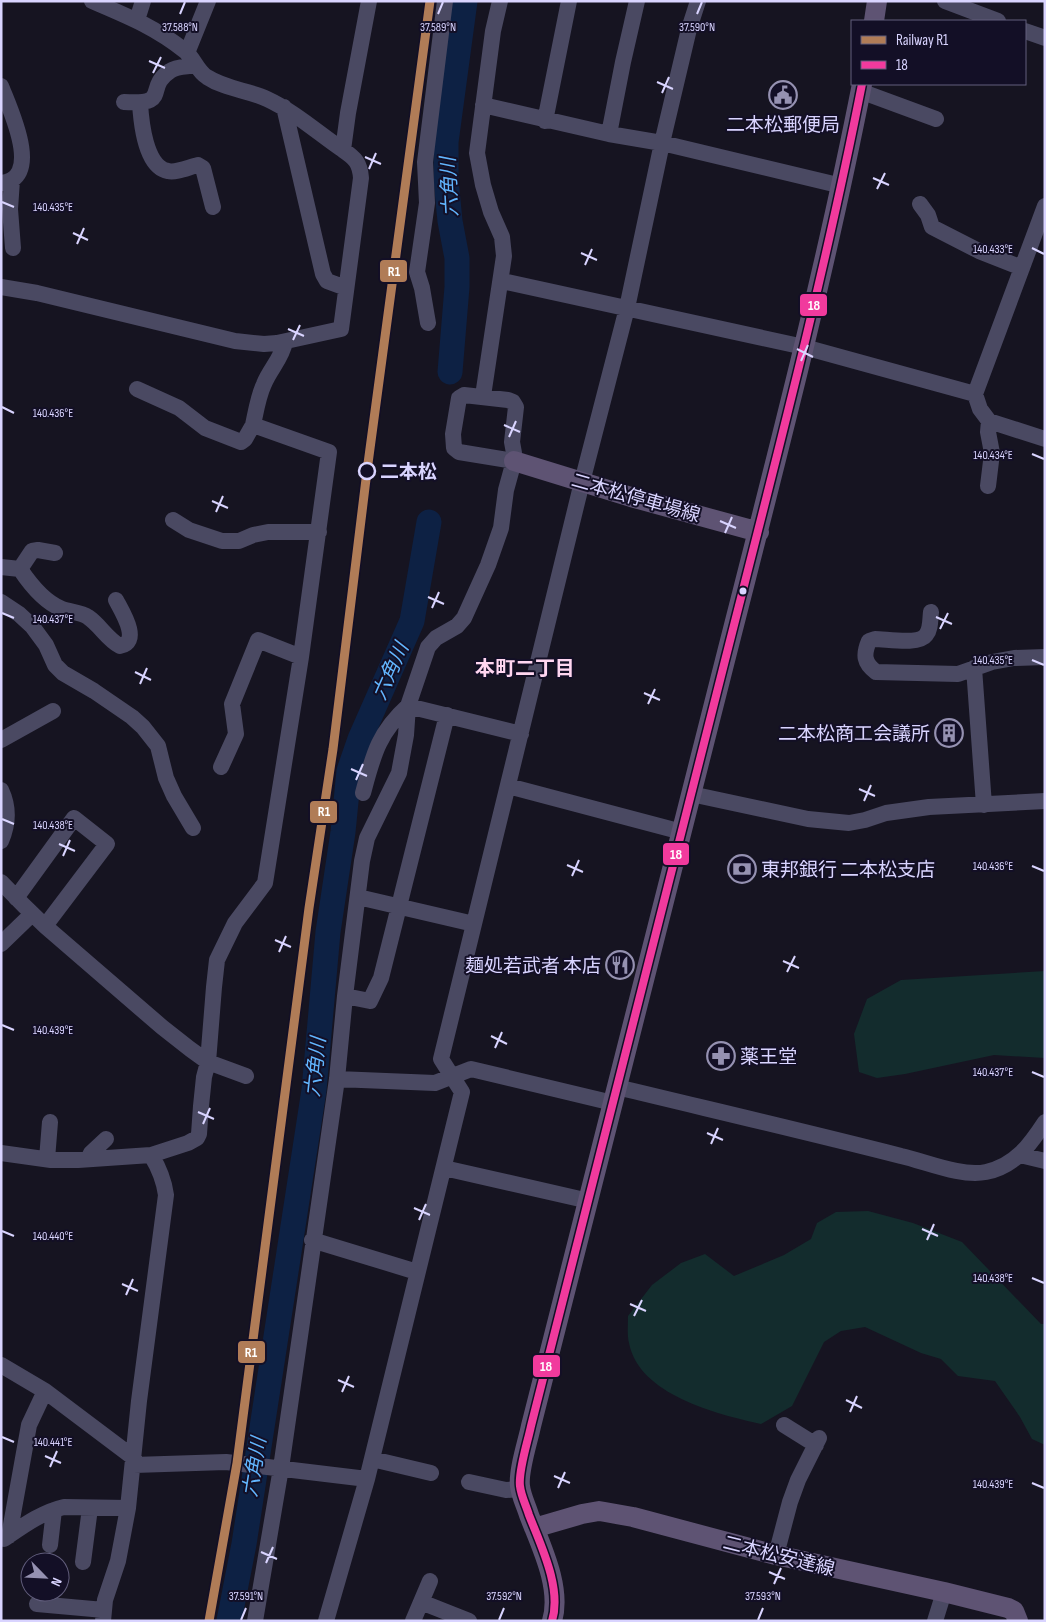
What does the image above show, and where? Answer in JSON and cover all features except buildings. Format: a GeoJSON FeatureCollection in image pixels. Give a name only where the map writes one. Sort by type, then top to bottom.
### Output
{"type":"FeatureCollection","features":[{"type":"Feature","properties":{"kind":"main road"},"geometry":{"type":"LineString","coordinates":[[874,20],[878,1]]}},
{"type":"Feature","properties":{"kind":"main road"},"geometry":{"type":"LineString","coordinates":[[552,1621],[556,1604],[555,1593],[519,1481],[531,1426],[759,532],[842,186],[861,87]]}},
{"type":"Feature","properties":{"kind":"main road","name":"二本松停車場線"},"geometry":{"type":"LineString","coordinates":[[514,461],[759,532]]}},
{"type":"Feature","properties":{"kind":"main road","name":"二本松安達線"},"geometry":{"type":"LineString","coordinates":[[534,1528],[599,1511],[642,1519],[776,1555],[1008,1608],[1014,1611],[1018,1621]]}},
{"type":"Feature","properties":{"kind":"street"},"geometry":{"type":"LineString","coordinates":[[1,287],[37,293],[235,341],[264,344],[285,342],[341,329],[362,178],[358,162],[354,157],[284,107],[265,98],[212,80],[206,76],[192,59],[156,31],[137,20],[92,1]]}},
{"type":"Feature","properties":{"kind":"street"},"geometry":{"type":"LineString","coordinates":[[137,20],[143,1]]}},
{"type":"Feature","properties":{"kind":"street"},"geometry":{"type":"LineString","coordinates":[[208,1],[192,59],[170,71],[162,79],[154,98],[148,101],[132,102],[146,144],[161,169],[169,172],[198,165],[203,168],[213,207]]}},
{"type":"Feature","properties":{"kind":"street"},"geometry":{"type":"LineString","coordinates":[[343,150],[369,1]]}},
{"type":"Feature","properties":{"kind":"street"},"geometry":{"type":"LineString","coordinates":[[428,323],[422,288],[417,272],[427,203],[425,162],[445,1]]}},
{"type":"Feature","properties":{"kind":"street"},"geometry":{"type":"LineString","coordinates":[[483,396],[502,280],[504,245],[483,185],[478,153],[493,32],[500,1]]}},
{"type":"Feature","properties":{"kind":"street"},"geometry":{"type":"LineString","coordinates":[[545,121],[569,1]]}},
{"type":"Feature","properties":{"kind":"street"},"geometry":{"type":"LineString","coordinates":[[609,134],[637,1]]}},
{"type":"Feature","properties":{"kind":"street"},"geometry":{"type":"LineString","coordinates":[[326,1621],[367,1479],[462,1092],[442,1059],[582,482],[627,308],[688,29],[698,1]]}},
{"type":"Feature","properties":{"kind":"street"},"geometry":{"type":"LineString","coordinates":[[944,1],[973,7],[996,20]]}},
{"type":"Feature","properties":{"kind":"street"},"geometry":{"type":"LineString","coordinates":[[1026,31],[1045,38]]}},
{"type":"Feature","properties":{"kind":"street"},"geometry":{"type":"LineString","coordinates":[[1,86],[17,126],[23,151],[18,174],[6,181],[13,248]]}},
{"type":"Feature","properties":{"kind":"street"},"geometry":{"type":"LineString","coordinates":[[861,87],[936,119]]}},
{"type":"Feature","properties":{"kind":"street"},"geometry":{"type":"LineString","coordinates":[[483,105],[545,121],[662,143],[842,186]]}},
{"type":"Feature","properties":{"kind":"street"},"geometry":{"type":"LineString","coordinates":[[284,107],[323,274],[327,281],[346,288]]}},
{"type":"Feature","properties":{"kind":"street"},"geometry":{"type":"LineString","coordinates":[[920,204],[928,215],[932,227],[979,251],[1022,268]]}},
{"type":"Feature","properties":{"kind":"street"},"geometry":{"type":"LineString","coordinates":[[1045,206],[975,394],[980,409],[989,420],[1045,439]]}},
{"type":"Feature","properties":{"kind":"street"},"geometry":{"type":"LineString","coordinates":[[502,280],[804,347],[975,394]]}},
{"type":"Feature","properties":{"kind":"street"},"geometry":{"type":"LineString","coordinates":[[137,389],[180,408],[206,428],[241,442],[253,426],[257,404],[264,383],[283,350],[285,342]]}},
{"type":"Feature","properties":{"kind":"street"},"geometry":{"type":"LineString","coordinates":[[255,1621],[280,1468],[336,1079],[345,996],[367,838],[399,773],[406,735],[408,706],[431,642],[457,626],[464,618],[488,565],[501,528],[506,490],[514,461],[512,442],[516,407],[512,402],[464,394],[459,398],[453,434],[454,448],[459,452],[514,461]]}},
{"type":"Feature","properties":{"kind":"street"},"geometry":{"type":"LineString","coordinates":[[988,486],[992,453],[988,432],[989,420]]}},
{"type":"Feature","properties":{"kind":"street"},"geometry":{"type":"LineString","coordinates":[[1,1154],[46,1159],[88,1159],[151,1155],[188,1143],[197,1138],[199,1134],[203,1086],[208,1062],[217,960],[235,924],[265,883],[301,657],[329,452],[253,426]]}},
{"type":"Feature","properties":{"kind":"street"},"geometry":{"type":"LineString","coordinates":[[173,520],[189,530],[222,541],[239,541],[253,534],[268,532],[319,532]]}},
{"type":"Feature","properties":{"kind":"street"},"geometry":{"type":"LineString","coordinates":[[20,568],[32,551],[38,550],[55,553]]}},
{"type":"Feature","properties":{"kind":"street"},"geometry":{"type":"LineString","coordinates":[[1,567],[20,568],[38,591],[52,604],[87,616],[120,646],[130,639],[131,631],[116,600]]}},
{"type":"Feature","properties":{"kind":"street"},"geometry":{"type":"LineString","coordinates":[[1,602],[19,614],[32,626],[46,645],[55,665],[63,673],[94,691],[132,717],[143,727],[158,746],[162,755],[166,778],[174,796],[193,828]]}},
{"type":"Feature","properties":{"kind":"street"},"geometry":{"type":"LineString","coordinates":[[931,612],[929,630],[925,637],[918,640],[875,639],[869,641],[865,651],[865,660],[870,668],[876,672],[958,674],[992,662],[1014,658],[1045,657]]}},
{"type":"Feature","properties":{"kind":"street"},"geometry":{"type":"LineString","coordinates":[[221,768],[236,734],[232,704],[258,640],[301,657]]}},
{"type":"Feature","properties":{"kind":"street"},"geometry":{"type":"LineString","coordinates":[[974,668],[984,805]]}},
{"type":"Feature","properties":{"kind":"street"},"geometry":{"type":"LineString","coordinates":[[408,706],[521,734]]}},
{"type":"Feature","properties":{"kind":"street"},"geometry":{"type":"LineString","coordinates":[[363,793],[374,753],[387,728],[408,706]]}},
{"type":"Feature","properties":{"kind":"street"},"geometry":{"type":"LineString","coordinates":[[1,740],[54,711]]}},
{"type":"Feature","properties":{"kind":"street"},"geometry":{"type":"LineString","coordinates":[[345,996],[370,1001],[381,978],[448,715]]}},
{"type":"Feature","properties":{"kind":"street"},"geometry":{"type":"LineString","coordinates":[[508,786],[682,832]]}},
{"type":"Feature","properties":{"kind":"street"},"geometry":{"type":"LineString","coordinates":[[1,790],[6,801],[7,818],[5,833],[1,841]]}},
{"type":"Feature","properties":{"kind":"street"},"geometry":{"type":"LineString","coordinates":[[691,794],[808,819],[849,823],[886,813],[929,807],[1045,801]]}},
{"type":"Feature","properties":{"kind":"street"},"geometry":{"type":"LineString","coordinates":[[16,898],[74,818],[107,844],[45,926]]}},
{"type":"Feature","properties":{"kind":"street"},"geometry":{"type":"LineString","coordinates":[[1,882],[45,926],[162,1027],[208,1062],[246,1076]]}},
{"type":"Feature","properties":{"kind":"street"},"geometry":{"type":"LineString","coordinates":[[358,897],[474,924]]}},
{"type":"Feature","properties":{"kind":"street"},"geometry":{"type":"LineString","coordinates":[[1,944],[32,914]]}},
{"type":"Feature","properties":{"kind":"street"},"geometry":{"type":"LineString","coordinates":[[336,1079],[436,1083],[471,1068],[615,1095],[903,1156],[969,1174],[989,1172],[1005,1166],[1028,1147],[1045,1122]]}},
{"type":"Feature","properties":{"kind":"street"},"geometry":{"type":"LineString","coordinates":[[46,1159],[50,1122]]}},
{"type":"Feature","properties":{"kind":"street"},"geometry":{"type":"LineString","coordinates":[[88,1159],[91,1153],[106,1139]]}},
{"type":"Feature","properties":{"kind":"street"},"geometry":{"type":"LineString","coordinates":[[37,1604],[103,1616],[105,1600],[118,1561],[128,1508],[139,1401],[166,1195],[164,1181],[158,1165],[151,1155]]}},
{"type":"Feature","properties":{"kind":"street"},"geometry":{"type":"LineString","coordinates":[[1020,1155],[1045,1161]]}},
{"type":"Feature","properties":{"kind":"street"},"geometry":{"type":"LineString","coordinates":[[444,1168],[589,1201]]}},
{"type":"Feature","properties":{"kind":"street"},"geometry":{"type":"LineString","coordinates":[[312,1240],[417,1272]]}},
{"type":"Feature","properties":{"kind":"street"},"geometry":{"type":"LineString","coordinates":[[1,1365],[45,1391],[134,1461],[237,1463],[367,1479]]}},
{"type":"Feature","properties":{"kind":"street"},"geometry":{"type":"LineString","coordinates":[[5,1539],[29,1425],[45,1391]]}},
{"type":"Feature","properties":{"kind":"street"},"geometry":{"type":"LineString","coordinates":[[776,1555],[798,1480],[818,1442],[784,1425]]}},
{"type":"Feature","properties":{"kind":"street"},"geometry":{"type":"LineString","coordinates":[[372,1459],[431,1473]]}},
{"type":"Feature","properties":{"kind":"street"},"geometry":{"type":"LineString","coordinates":[[469,1482],[506,1490],[520,1489]]}},
{"type":"Feature","properties":{"kind":"street"},"geometry":{"type":"LineString","coordinates":[[5,1539],[27,1523],[64,1507],[128,1508]]}},
{"type":"Feature","properties":{"kind":"street"},"geometry":{"type":"LineString","coordinates":[[83,1562],[90,1508]]}},
{"type":"Feature","properties":{"kind":"street"},"geometry":{"type":"LineString","coordinates":[[50,1545],[54,1510]]}},
{"type":"Feature","properties":{"kind":"street"},"geometry":{"type":"LineString","coordinates":[[413,1621],[430,1581]]}},
{"type":"Feature","properties":{"kind":"street"},"geometry":{"type":"LineString","coordinates":[[935,1621],[944,1592]]}},
{"type":"Feature","properties":{"kind":"street"},"geometry":{"type":"LineString","coordinates":[[421,1602],[470,1621]]}},
{"type":"Feature","properties":{"kind":"green space"},"geometry":{"type":"Polygon","coordinates":[[[1045,971],[1045,1058],[994,1055],[877,1078],[859,1072],[854,1034],[867,999],[901,980],[1045,971]]]}},
{"type":"Feature","properties":{"kind":"green space"},"geometry":{"type":"Polygon","coordinates":[[[868,1211],[913,1223],[962,1242],[1041,1324],[1045,1324],[1045,1445],[1032,1439],[1020,1417],[995,1381],[958,1376],[941,1359],[921,1353],[865,1327],[841,1331],[824,1342],[792,1406],[761,1424],[703,1408],[682,1399],[664,1389],[648,1376],[636,1361],[628,1340],[628,1316],[652,1285],[681,1263],[705,1254],[734,1276],[784,1255],[811,1239],[817,1223],[836,1212],[868,1211]]]}},
{"type":"Feature","properties":{"kind":"waterway","name":"六角川"},"geometry":{"type":"LineString","coordinates":[[450,372],[457,287],[457,258],[450,221],[446,180],[446,142],[465,1]]}},
{"type":"Feature","properties":{"kind":"waterway","name":"六角川"},"geometry":{"type":"LineString","coordinates":[[229,1621],[244,1544],[314,1090],[328,932],[343,832],[349,771],[360,739],[412,621],[429,522]]}},
{"type":"Feature","properties":{"kind":"rail line","name":"R1"},"geometry":{"type":"LineString","coordinates":[[209,1621],[237,1463],[309,908],[333,749],[367,471],[430,1]]}},
{"type":"Feature","properties":{"kind":"transit line","name":"18"},"geometry":{"type":"LineString","coordinates":[[552,1621],[554,1608],[552,1581],[549,1567],[521,1493],[522,1464],[794,389],[830,237],[862,85]]}},
{"type":"Feature","properties":{"kind":"place","name":"二本松郵便局"},"geometry":{"type":"Point","coordinates":[783,95]}},
{"type":"Feature","properties":{"kind":"place","name":"二本松"},"geometry":{"type":"Point","coordinates":[367,471]}},
{"type":"Feature","properties":{"kind":"place","name":"二本松商工会議所"},"geometry":{"type":"Point","coordinates":[949,733]}},
{"type":"Feature","properties":{"kind":"place","name":"東邦銀行 二本松支店"},"geometry":{"type":"Point","coordinates":[742,869]}},
{"type":"Feature","properties":{"kind":"place","name":"麺処若武者 本店"},"geometry":{"type":"Point","coordinates":[620,965]}},
{"type":"Feature","properties":{"kind":"place","name":"薬王堂"},"geometry":{"type":"Point","coordinates":[721,1056]}},
{"type":"Feature","properties":{"kind":"district","name":"本町二丁目"},"geometry":{"type":"Point","coordinates":[525,668]}}]}
